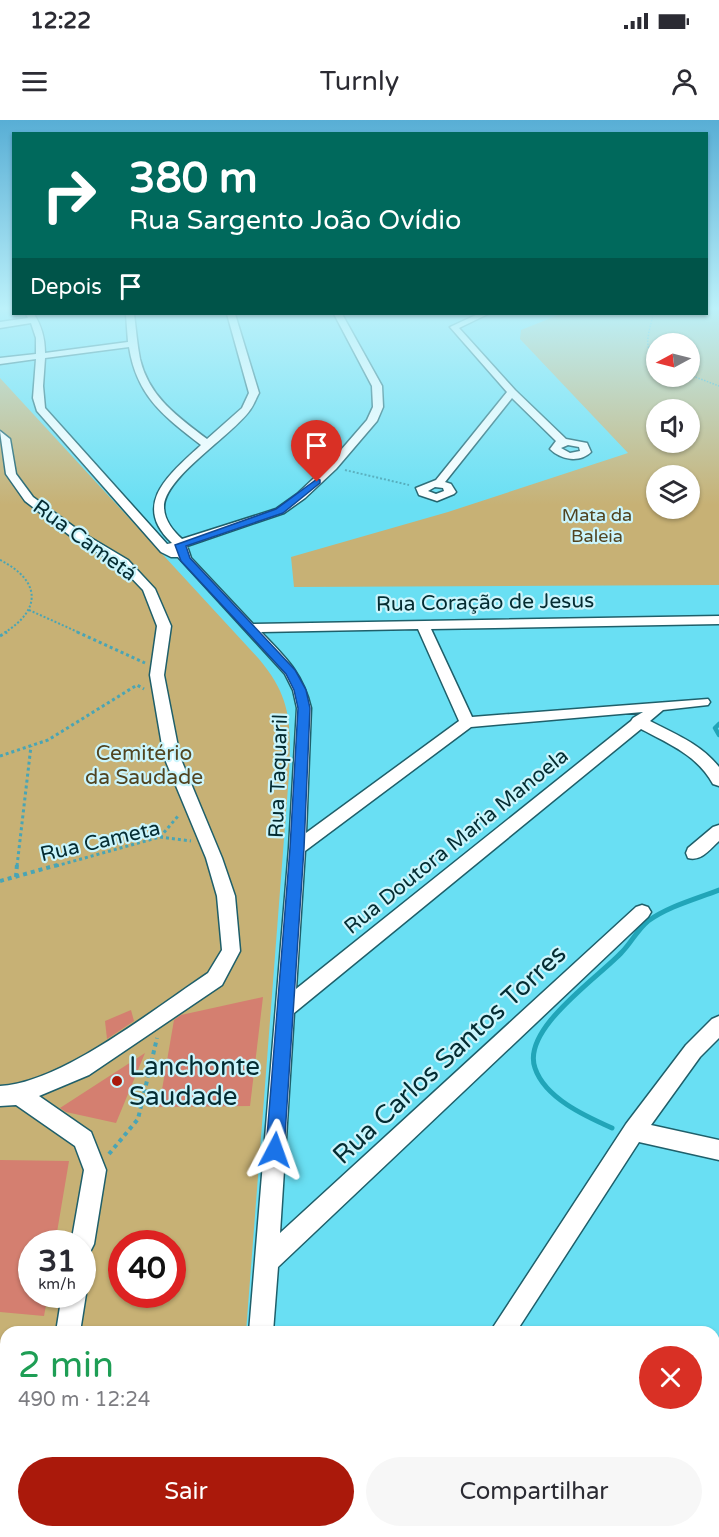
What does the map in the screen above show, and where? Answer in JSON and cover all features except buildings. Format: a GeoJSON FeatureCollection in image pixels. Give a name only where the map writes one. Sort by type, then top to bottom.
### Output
{"type":"FeatureCollection","features":[{"type":"Feature","properties":{"kind":"street"},"geometry":{"type":"LineString","coordinates":[[40,373],[40,409],[165,549],[183,552],[280,511],[301,496],[332,467],[372,421],[376,413],[378,397],[371,373]]}},
{"type":"Feature","properties":{"kind":"street"},"geometry":{"type":"LineString","coordinates":[[139,373],[151,398],[208,445]]}},
{"type":"Feature","properties":{"kind":"street","name":"Rua Taquaril"},"geometry":{"type":"LineString","coordinates":[[249,373],[254,393],[246,409],[174,478],[162,495],[158,507],[168,533],[183,552],[291,672],[300,690],[304,708],[297,848],[262,1326]]}},
{"type":"Feature","properties":{"kind":"street"},"geometry":{"type":"LineString","coordinates":[[495,373],[563,442]]}},
{"type":"Feature","properties":{"kind":"street"},"geometry":{"type":"LineString","coordinates":[[422,488],[426,495],[437,498],[446,496],[450,489],[439,483],[512,392]]}},
{"type":"Feature","properties":{"kind":"street","name":"Rua Cametá"},"geometry":{"type":"LineString","coordinates":[[0,434],[5,439],[11,474],[29,499],[77,535],[124,563],[149,589],[164,626],[158,670],[172,756],[226,896],[231,951],[215,979],[82,1068],[9,1095]]}},
{"type":"Feature","properties":{"kind":"street","name":"Rua Coração de Jesus"},"geometry":{"type":"LineString","coordinates":[[251,628],[719,620]]}},
{"type":"Feature","properties":{"kind":"street"},"geometry":{"type":"LineString","coordinates":[[422,624],[467,722]]}},
{"type":"Feature","properties":{"kind":"street"},"geometry":{"type":"LineString","coordinates":[[297,848],[467,722],[657,708],[703,702]]}},
{"type":"Feature","properties":{"kind":"street","name":"Rua Doutora Maria Manoela"},"geometry":{"type":"LineString","coordinates":[[285,1009],[638,721],[657,708]]}},
{"type":"Feature","properties":{"kind":"street"},"geometry":{"type":"LineString","coordinates":[[638,721],[699,754],[714,769],[719,780]]}},
{"type":"Feature","properties":{"kind":"street"},"geometry":{"type":"LineString","coordinates":[[694,852],[719,831]]}},
{"type":"Feature","properties":{"kind":"street","name":"Rua Carlos Santos Torres"},"geometry":{"type":"LineString","coordinates":[[267,1260],[642,912]]}},
{"type":"Feature","properties":{"kind":"street"},"geometry":{"type":"LineString","coordinates":[[506,1326],[633,1131],[693,1051],[719,1025]]}},
{"type":"Feature","properties":{"kind":"street","name":"Rua Cametá"},"geometry":{"type":"LineString","coordinates":[[9,1095],[83,1139],[94,1170],[84,1230]]}},
{"type":"Feature","properties":{"kind":"street"},"geometry":{"type":"LineString","coordinates":[[633,1131],[719,1150]]}},
{"type":"Feature","properties":{"kind":"street"},"geometry":{"type":"LineString","coordinates":[[69,1326],[72,1308]]}},
{"type":"Feature","properties":{"kind":"path"},"geometry":{"type":"LineString","coordinates":[[700,379],[719,386]]}},
{"type":"Feature","properties":{"kind":"path"},"geometry":{"type":"LineString","coordinates":[[332,467],[422,488]]}},
{"type":"Feature","properties":{"kind":"path"},"geometry":{"type":"LineString","coordinates":[[0,560],[14,565],[28,578],[34,600],[24,621],[0,636]]}},
{"type":"Feature","properties":{"kind":"path"},"geometry":{"type":"LineString","coordinates":[[0,756],[48,740],[158,670],[29,609]]}},
{"type":"Feature","properties":{"kind":"path"},"geometry":{"type":"LineString","coordinates":[[137,685],[162,702]]}},
{"type":"Feature","properties":{"kind":"path"},"geometry":{"type":"LineString","coordinates":[[16,877],[31,746]]}},
{"type":"Feature","properties":{"kind":"path"},"geometry":{"type":"LineString","coordinates":[[160,837],[190,802]]}},
{"type":"Feature","properties":{"kind":"path","name":"Rua Cameta"},"geometry":{"type":"LineString","coordinates":[[0,881],[160,837],[207,844]]}},
{"type":"Feature","properties":{"kind":"path"},"geometry":{"type":"LineString","coordinates":[[94,1170],[138,1119],[155,1056],[161,1016]]}},
{"type":"Feature","properties":{"kind":"green space","name":"Mata da Baleia"},"geometry":{"type":"Polygon","coordinates":[[[552,373],[646,373],[646,387],[700,387],[700,373],[719,373],[719,585],[294,587],[291,557],[448,512],[628,453],[552,373]]]}},
{"type":"Feature","properties":{"kind":"green space","name":"Cemitério da Saudade"},"geometry":{"type":"Polygon","coordinates":[[[0,378],[259,659],[270,673],[284,700],[290,741],[246,1326],[0,1326],[0,378]]]}},
{"type":"Feature","properties":{"kind":"waterway"},"geometry":{"type":"LineString","coordinates":[[719,724],[715,728],[719,735]]}},
{"type":"Feature","properties":{"kind":"waterway"},"geometry":{"type":"LineString","coordinates":[[612,1128],[567,1105],[547,1088],[535,1068],[534,1053],[539,1037],[565,1005],[622,952],[648,921],[674,907],[719,890]]}},
{"type":"Feature","properties":{"kind":"place","name":"Lanchonte Saudade"},"geometry":{"type":"Point","coordinates":[117,1081]}},
{"type":"Feature","properties":{"kind":"route"},"geometry":{"type":"LineString","coordinates":[[275,1150],[297,848],[304,708],[300,690],[291,672],[185,559],[180,545],[280,511],[317,482]]}}]}
